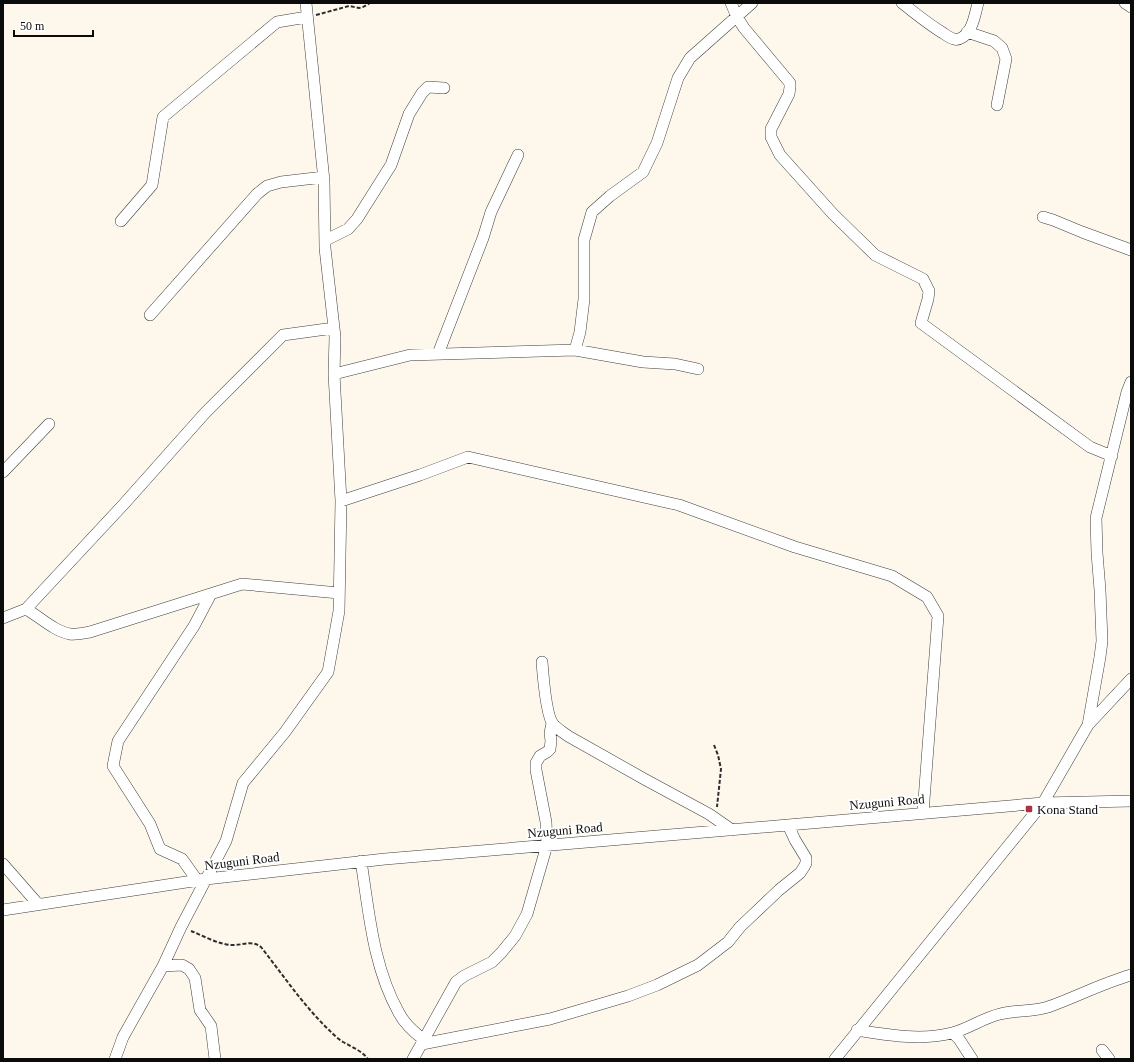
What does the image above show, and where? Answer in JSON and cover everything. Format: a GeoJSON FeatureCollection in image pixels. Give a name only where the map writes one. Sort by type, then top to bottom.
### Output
{"type":"FeatureCollection","features":[{"type":"Feature","properties":{"kind":"street"},"geometry":{"type":"LineString","coordinates":[[115,1059],[123,1037],[163,966],[202,880],[226,841],[242,783],[285,732],[328,672],[339,611],[341,501],[334,374],[335,337],[326,240],[324,177],[306,3]]}},
{"type":"Feature","properties":{"kind":"street"},"geometry":{"type":"LineString","coordinates":[[731,3],[744,28],[790,83],[789,94],[779,111],[771,130],[770,138],[780,155],[833,214],[875,255],[923,279],[929,291],[921,323],[1090,447],[1112,456]]}},
{"type":"Feature","properties":{"kind":"street"},"geometry":{"type":"LineString","coordinates":[[575,350],[580,332],[584,299],[584,240],[592,212],[610,196],[643,172],[657,144],[678,78],[690,58],[752,3]]}},
{"type":"Feature","properties":{"kind":"street"},"geometry":{"type":"LineString","coordinates":[[902,3],[929,24],[951,38],[957,40],[967,32],[972,24],[978,3]]}},
{"type":"Feature","properties":{"kind":"street"},"geometry":{"type":"LineString","coordinates":[[1125,3],[1131,7]]}},
{"type":"Feature","properties":{"kind":"street"},"geometry":{"type":"LineString","coordinates":[[120,221],[152,186],[163,117],[277,22],[307,17]]}},
{"type":"Feature","properties":{"kind":"street"},"geometry":{"type":"LineString","coordinates":[[967,32],[994,41],[1002,48],[1006,59],[997,105]]}},
{"type":"Feature","properties":{"kind":"street"},"geometry":{"type":"LineString","coordinates":[[326,240],[348,229],[357,219],[391,165],[409,114],[422,93],[428,87],[444,88]]}},
{"type":"Feature","properties":{"kind":"street"},"geometry":{"type":"LineString","coordinates":[[438,354],[483,238],[491,212],[518,155]]}},
{"type":"Feature","properties":{"kind":"street"},"geometry":{"type":"LineString","coordinates":[[150,315],[257,194],[267,186],[281,182],[324,177]]}},
{"type":"Feature","properties":{"kind":"street"},"geometry":{"type":"LineString","coordinates":[[1043,217],[1131,250]]}},
{"type":"Feature","properties":{"kind":"street"},"geometry":{"type":"LineString","coordinates":[[3,618],[26,609],[123,505],[205,413],[283,335],[334,328]]}},
{"type":"Feature","properties":{"kind":"street"},"geometry":{"type":"LineString","coordinates":[[334,374],[410,355],[575,350],[643,362],[675,364],[698,369]]}},
{"type":"Feature","properties":{"kind":"street"},"geometry":{"type":"LineString","coordinates":[[1088,725],[1102,641],[1096,518],[1127,392],[1131,382]]}},
{"type":"Feature","properties":{"kind":"street"},"geometry":{"type":"LineString","coordinates":[[3,472],[49,424]]}},
{"type":"Feature","properties":{"kind":"street"},"geometry":{"type":"LineString","coordinates":[[341,501],[420,475],[468,457],[679,505],[795,548],[892,576],[927,597],[938,616],[923,813]]}},
{"type":"Feature","properties":{"kind":"street"},"geometry":{"type":"LineString","coordinates":[[26,609],[60,631],[71,634],[90,632],[242,584],[339,593]]}},
{"type":"Feature","properties":{"kind":"street"},"geometry":{"type":"LineString","coordinates":[[202,880],[182,859],[160,849],[150,824],[113,766],[118,741],[194,626],[212,594]]}},
{"type":"Feature","properties":{"kind":"street"},"geometry":{"type":"LineString","coordinates":[[413,1059],[456,982],[464,976],[492,962],[515,936],[527,914],[547,845],[546,822],[536,763],[540,756],[550,749],[551,741],[550,733],[552,723],[546,702],[542,662]]}},
{"type":"Feature","properties":{"kind":"street"},"geometry":{"type":"LineString","coordinates":[[835,1059],[1043,803],[1088,725],[1131,680]]}},
{"type":"Feature","properties":{"kind":"street"},"geometry":{"type":"LineString","coordinates":[[552,723],[568,736],[709,814],[732,830]]}},
{"type":"Feature","properties":{"kind":"street","name":"Nzuguni Road"},"geometry":{"type":"LineString","coordinates":[[3,910],[202,880],[361,861],[1043,803],[1131,801]]}},
{"type":"Feature","properties":{"kind":"street"},"geometry":{"type":"LineString","coordinates":[[423,1042],[557,1017],[628,996],[658,985],[698,965],[728,942],[740,927],[778,890],[800,873],[804,867],[806,858],[788,825]]}},
{"type":"Feature","properties":{"kind":"street"},"geometry":{"type":"LineString","coordinates":[[361,861],[372,932],[379,963],[399,1014],[423,1042]]}},
{"type":"Feature","properties":{"kind":"street"},"geometry":{"type":"LineString","coordinates":[[3,864],[38,904]]}},
{"type":"Feature","properties":{"kind":"street"},"geometry":{"type":"LineString","coordinates":[[163,966],[182,965],[189,969],[195,978],[200,1010],[211,1026],[215,1059]]}},
{"type":"Feature","properties":{"kind":"street"},"geometry":{"type":"LineString","coordinates":[[858,1030],[887,1035],[907,1036],[935,1036],[953,1033],[1000,1014],[1048,1007],[1131,975]]}},
{"type":"Feature","properties":{"kind":"street"},"geometry":{"type":"LineString","coordinates":[[953,1033],[959,1039],[972,1059]]}},
{"type":"Feature","properties":{"kind":"street"},"geometry":{"type":"LineString","coordinates":[[1102,1050],[1109,1059]]}},
{"type":"Feature","properties":{"kind":"path"},"geometry":{"type":"LineString","coordinates":[[307,17],[349,6],[358,8],[363,7],[370,3]]}},
{"type":"Feature","properties":{"kind":"path"},"geometry":{"type":"LineString","coordinates":[[714,745],[718,755],[720,769],[717,820]]}},
{"type":"Feature","properties":{"kind":"path"},"geometry":{"type":"LineString","coordinates":[[181,927],[228,945],[256,943],[261,947],[317,1018],[334,1035],[363,1053],[368,1059]]}},
{"type":"Feature","properties":{"kind":"place","name":"Kona Stand"},"geometry":{"type":"Point","coordinates":[1029,809]}}]}
